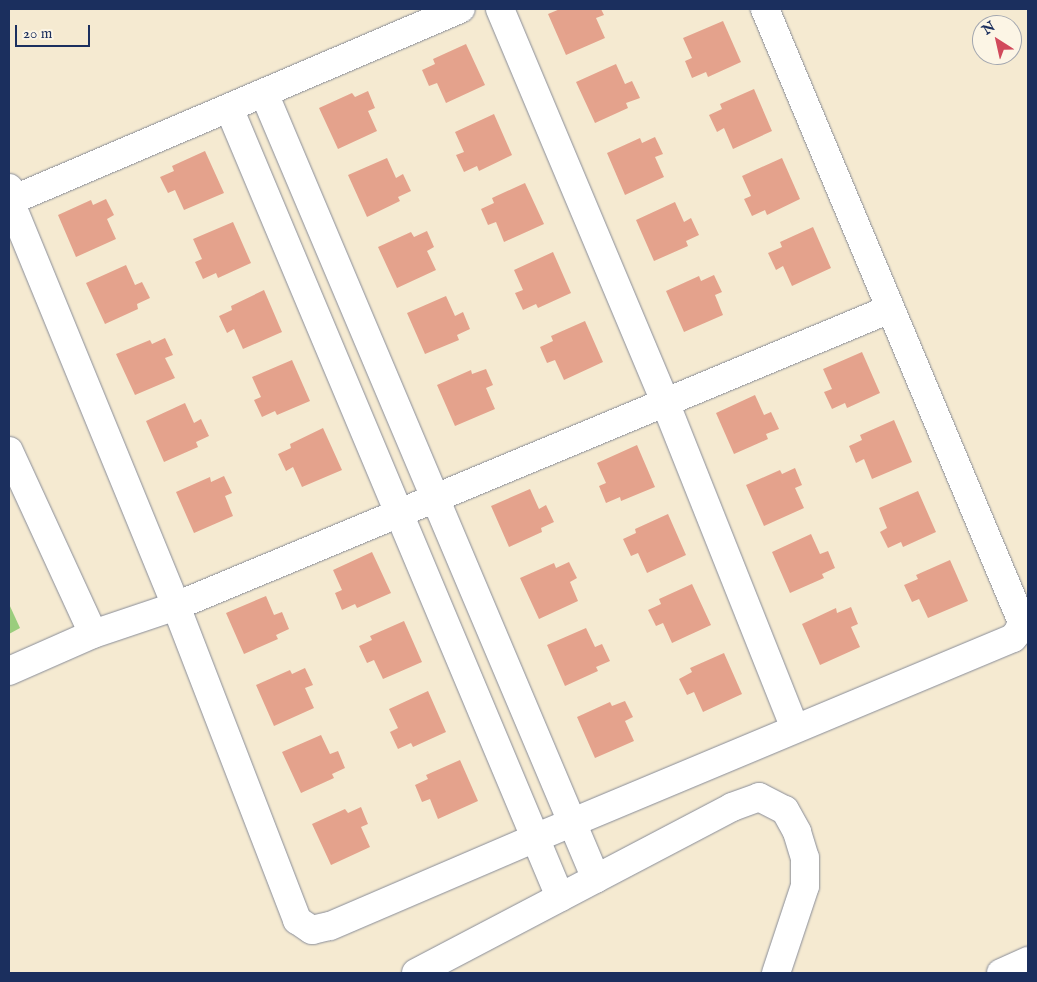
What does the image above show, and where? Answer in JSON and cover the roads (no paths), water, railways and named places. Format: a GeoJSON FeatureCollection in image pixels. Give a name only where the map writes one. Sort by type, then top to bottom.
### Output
{"type":"FeatureCollection","features":[{"type":"Feature","properties":{"kind":"street"},"geometry":{"type":"LineString","coordinates":[[461,9],[229,108],[10,195],[176,606],[297,920],[312,930],[330,926],[795,728],[1013,638],[1018,632],[1022,622],[765,9]]}},
{"type":"Feature","properties":{"kind":"street"},"geometry":{"type":"LineString","coordinates":[[500,9],[666,402],[795,728]]}},
{"type":"Feature","properties":{"kind":"street"},"geometry":{"type":"LineString","coordinates":[[264,92],[596,879]]}},
{"type":"Feature","properties":{"kind":"street"},"geometry":{"type":"LineString","coordinates":[[229,108],[560,897]]}},
{"type":"Feature","properties":{"kind":"street"},"geometry":{"type":"LineString","coordinates":[[9,671],[93,634],[176,606],[890,309]]}},
{"type":"Feature","properties":{"kind":"street"},"geometry":{"type":"LineString","coordinates":[[9,451],[93,634]]}},
{"type":"Feature","properties":{"kind":"street"},"geometry":{"type":"LineString","coordinates":[[416,973],[732,807],[759,797],[785,810],[797,832],[805,858],[805,886],[776,973]]}},
{"type":"Feature","properties":{"kind":"street"},"geometry":{"type":"LineString","coordinates":[[1001,973],[1028,961]]}}]}
